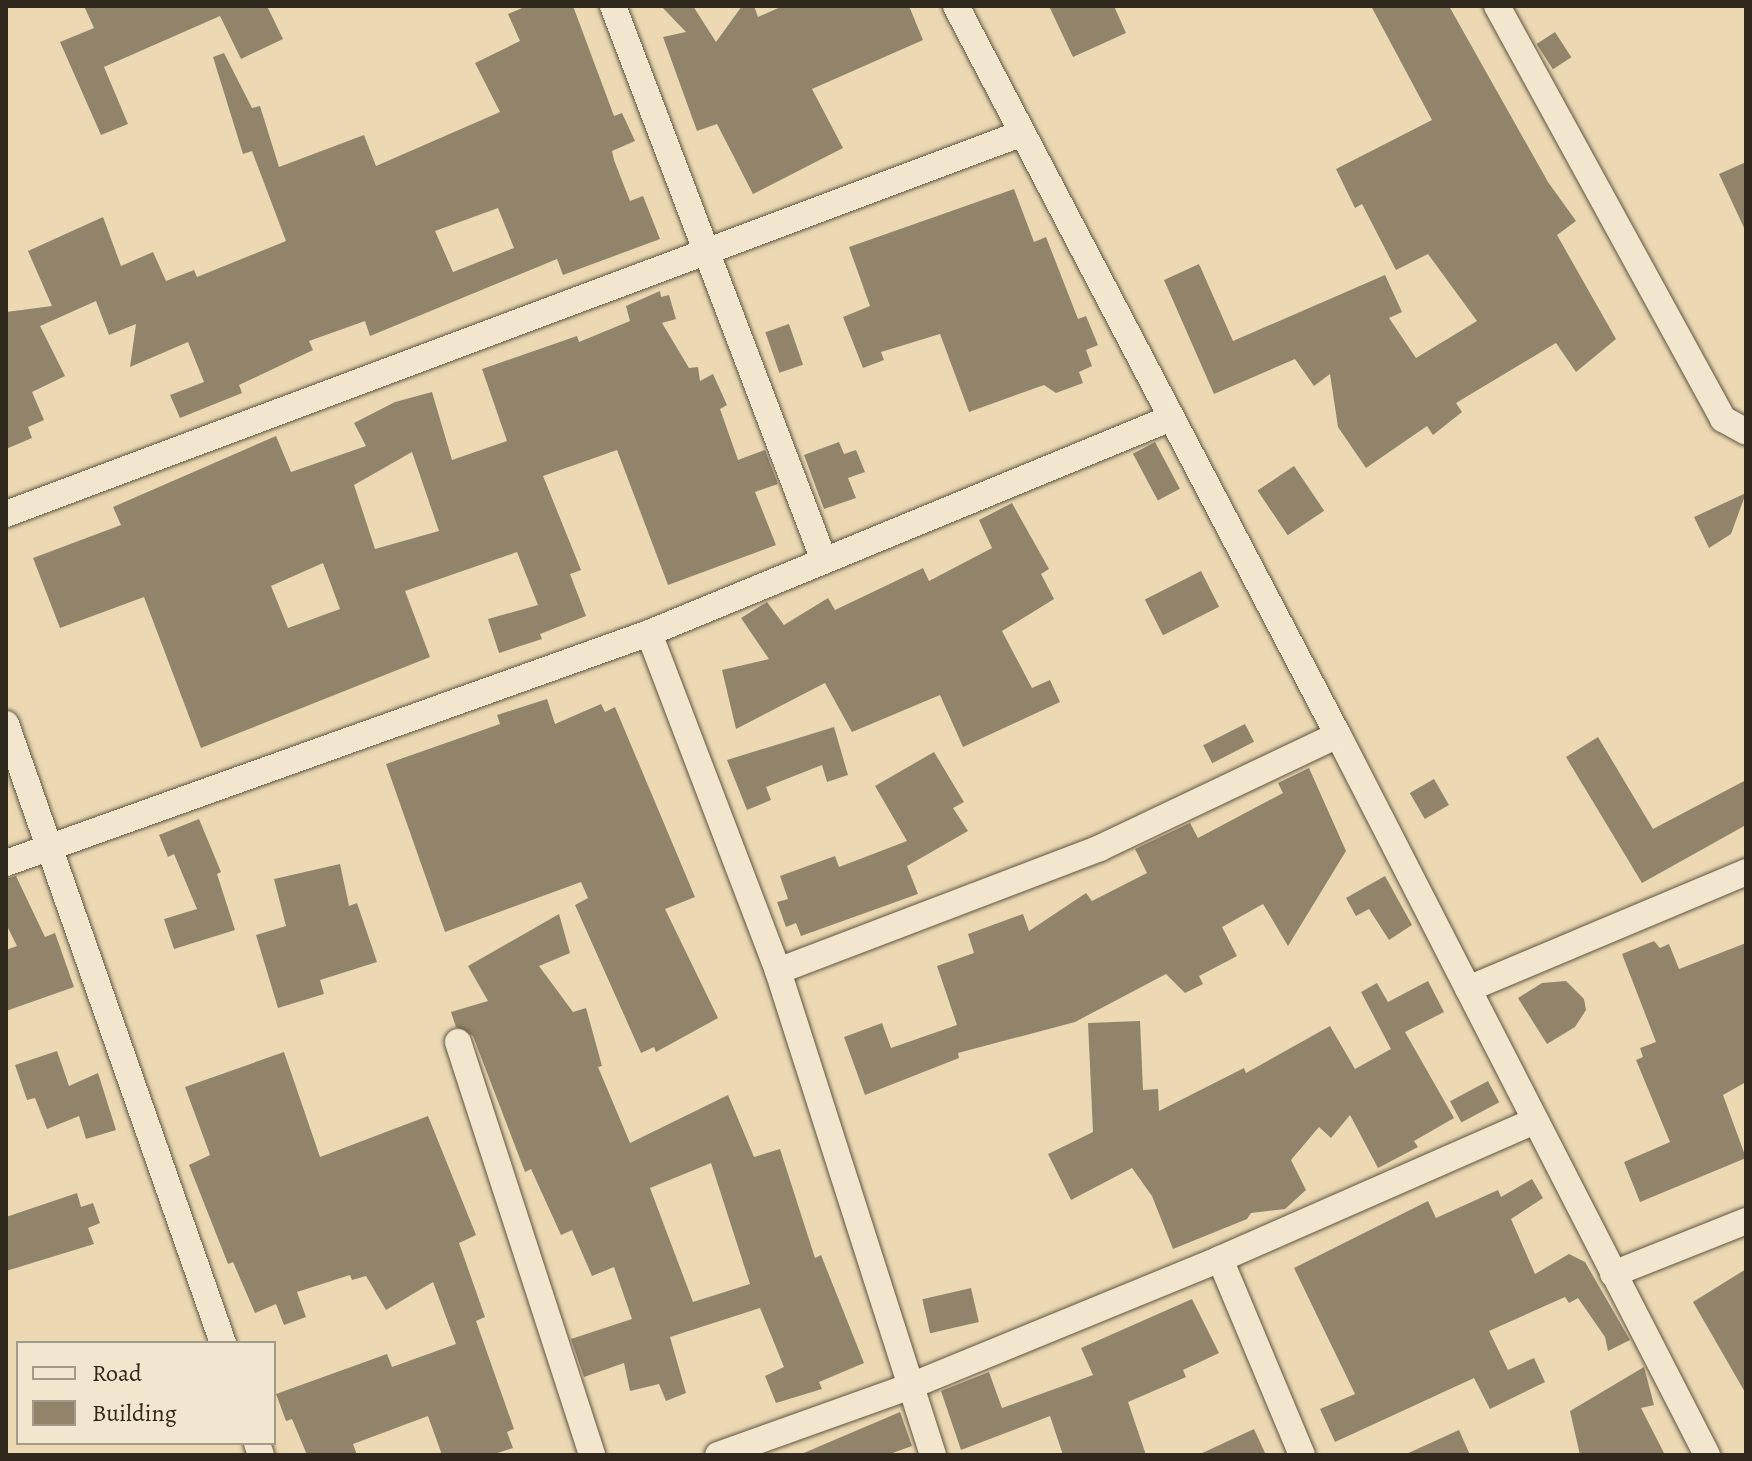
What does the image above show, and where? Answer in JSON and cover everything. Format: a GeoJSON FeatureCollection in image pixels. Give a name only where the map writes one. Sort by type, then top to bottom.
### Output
{"type":"FeatureCollection","features":[{"type":"Feature","properties":{"kind":"street"},"geometry":{"type":"LineString","coordinates":[[613,6],[823,558]]}},
{"type":"Feature","properties":{"kind":"street"},"geometry":{"type":"LineString","coordinates":[[956,6],[1020,134],[1338,735],[1707,1455]]}},
{"type":"Feature","properties":{"kind":"street"},"geometry":{"type":"LineString","coordinates":[[1497,6],[1723,419],[1746,432]]}},
{"type":"Feature","properties":{"kind":"street"},"geometry":{"type":"LineString","coordinates":[[6,514],[1020,134]]}},
{"type":"Feature","properties":{"kind":"street"},"geometry":{"type":"LineString","coordinates":[[6,863],[649,633],[823,558],[1171,418]]}},
{"type":"Feature","properties":{"kind":"street"},"geometry":{"type":"LineString","coordinates":[[649,633],[778,971],[908,1387],[933,1455]]}},
{"type":"Feature","properties":{"kind":"street"},"geometry":{"type":"LineString","coordinates":[[6,724],[52,847],[222,1341]]}},
{"type":"Feature","properties":{"kind":"street"},"geometry":{"type":"LineString","coordinates":[[778,971],[1100,848],[1338,735]]}},
{"type":"Feature","properties":{"kind":"street"},"geometry":{"type":"LineString","coordinates":[[1468,989],[1746,872]]}},
{"type":"Feature","properties":{"kind":"street"},"geometry":{"type":"LineString","coordinates":[[458,1042],[592,1455]]}},
{"type":"Feature","properties":{"kind":"street"},"geometry":{"type":"LineString","coordinates":[[718,1455],[908,1387],[1220,1259],[1535,1121]]}},
{"type":"Feature","properties":{"kind":"street"},"geometry":{"type":"LineString","coordinates":[[1613,1274],[1746,1221]]}},
{"type":"Feature","properties":{"kind":"street"},"geometry":{"type":"LineString","coordinates":[[1220,1259],[1302,1455]]}},
{"type":"Feature","properties":{"kind":"building"},"geometry":{"type":"Polygon","coordinates":[[[84,6],[267,6],[283,39],[241,59],[220,16],[104,67],[128,124],[101,135],[60,42],[94,28],[84,6]]]}},
{"type":"Feature","properties":{"kind":"building"},"geometry":{"type":"Polygon","coordinates":[[[527,6],[573,6],[614,116],[622,113],[635,141],[612,151],[614,160],[630,201],[643,196],[660,239],[563,275],[557,259],[370,336],[365,321],[309,341],[313,350],[239,385],[242,393],[180,418],[170,395],[204,382],[188,342],[130,367],[136,324],[109,335],[96,301],[40,326],[65,376],[32,392],[44,420],[28,427],[32,438],[6,449],[6,312],[52,306],[28,251],[103,217],[121,266],[153,252],[166,281],[194,270],[197,277],[286,241],[252,151],[243,154],[213,57],[224,53],[252,108],[260,106],[279,167],[364,135],[376,166],[500,112],[475,63],[520,41],[508,14],[527,6]],[[498,208],[435,231],[453,272],[514,248],[498,208]]]}},
{"type":"Feature","properties":{"kind":"building"},"geometry":{"type":"Polygon","coordinates":[[[661,6],[693,6],[716,42],[742,6],[754,6],[758,17],[783,6],[909,6],[923,40],[812,89],[843,148],[753,194],[717,124],[697,131],[663,37],[686,32],[661,6]]]}},
{"type":"Feature","properties":{"kind":"building"},"geometry":{"type":"Polygon","coordinates":[[[1049,6],[1114,6],[1126,33],[1073,57],[1049,6]]]}},
{"type":"Feature","properties":{"kind":"building"},"geometry":{"type":"Polygon","coordinates":[[[1371,6],[1449,6],[1548,182],[1576,221],[1557,235],[1616,339],[1576,372],[1556,343],[1456,403],[1462,412],[1433,435],[1427,426],[1366,468],[1338,427],[1330,374],[1314,386],[1295,359],[1214,394],[1164,280],[1199,264],[1233,341],[1385,275],[1402,312],[1389,318],[1416,358],[1477,321],[1428,254],[1396,270],[1362,204],[1355,208],[1336,169],[1432,120],[1371,6]]]}},
{"type":"Feature","properties":{"kind":"building"},"geometry":{"type":"Polygon","coordinates":[[[1555,32],[1571,57],[1553,69],[1537,44],[1555,32]]]}},
{"type":"Feature","properties":{"kind":"building"},"geometry":{"type":"Polygon","coordinates":[[[1746,162],[1746,232],[1719,174],[1746,162]]]}},
{"type":"Feature","properties":{"kind":"building"},"geometry":{"type":"Polygon","coordinates":[[[1014,189],[1034,242],[1046,237],[1078,319],[1086,316],[1098,345],[1086,350],[1092,366],[1079,372],[1083,383],[1056,393],[1044,385],[969,412],[940,334],[881,352],[884,360],[863,368],[843,317],[870,306],[849,247],[1014,189]]]}},
{"type":"Feature","properties":{"kind":"building"},"geometry":{"type":"Polygon","coordinates":[[[660,291],[661,297],[669,295],[676,319],[662,323],[689,368],[698,367],[700,381],[713,374],[727,405],[720,409],[738,460],[765,450],[778,484],[755,492],[776,545],[668,585],[617,450],[543,476],[581,570],[570,574],[586,616],[540,634],[542,639],[499,653],[488,619],[538,605],[517,552],[405,591],[430,657],[201,748],[144,597],[60,628],[33,558],[121,525],[113,507],[276,436],[291,472],[366,446],[354,423],[395,402],[432,392],[452,460],[507,441],[482,369],[577,336],[579,342],[630,321],[626,306],[660,291]],[[412,452],[354,485],[375,549],[439,531],[412,452]],[[323,563],[271,586],[288,628],[340,609],[323,563]]]}},
{"type":"Feature","properties":{"kind":"building"},"geometry":{"type":"Polygon","coordinates":[[[789,324],[803,365],[779,373],[765,332],[789,324]]]}},
{"type":"Feature","properties":{"kind":"building"},"geometry":{"type":"Polygon","coordinates":[[[839,442],[844,454],[856,450],[865,472],[848,478],[856,498],[824,509],[804,455],[839,442]]]}},
{"type":"Feature","properties":{"kind":"building"},"geometry":{"type":"Polygon","coordinates":[[[1155,442],[1180,489],[1158,501],[1133,454],[1155,442]]]}},
{"type":"Feature","properties":{"kind":"building"},"geometry":{"type":"Polygon","coordinates":[[[1294,466],[1324,511],[1288,535],[1258,491],[1294,466]]]}},
{"type":"Feature","properties":{"kind":"building"},"geometry":{"type":"Polygon","coordinates":[[[1746,493],[1731,534],[1709,548],[1694,517],[1746,493]]]}},
{"type":"Feature","properties":{"kind":"building"},"geometry":{"type":"Polygon","coordinates":[[[1012,503],[1049,569],[1041,574],[1054,599],[1002,631],[1032,688],[1050,680],[1060,702],[963,747],[940,695],[852,732],[825,683],[736,729],[722,670],[769,659],[741,618],[767,602],[784,625],[828,598],[835,610],[923,568],[929,581],[992,548],[979,520],[1012,503]]]}},
{"type":"Feature","properties":{"kind":"building"},"geometry":{"type":"Polygon","coordinates":[[[1201,571],[1219,607],[1163,635],[1145,600],[1201,571]]]}},
{"type":"Feature","properties":{"kind":"building"},"geometry":{"type":"Polygon","coordinates":[[[547,699],[555,724],[601,704],[605,712],[615,707],[695,897],[665,909],[718,1018],[656,1052],[654,1047],[641,1053],[575,905],[588,898],[581,882],[445,932],[386,764],[500,724],[497,715],[547,699]]]}},
{"type":"Feature","properties":{"kind":"building"},"geometry":{"type":"Polygon","coordinates":[[[1245,724],[1254,742],[1212,763],[1203,745],[1245,724]]]}},
{"type":"Feature","properties":{"kind":"building"},"geometry":{"type":"Polygon","coordinates":[[[834,727],[848,775],[827,782],[822,765],[766,787],[771,800],[747,810],[727,760],[834,727]]]}},
{"type":"Feature","properties":{"kind":"building"},"geometry":{"type":"Polygon","coordinates":[[[1598,737],[1653,829],[1746,780],[1746,825],[1642,883],[1566,757],[1598,737]]]}},
{"type":"Feature","properties":{"kind":"building"},"geometry":{"type":"Polygon","coordinates":[[[934,752],[964,802],[953,808],[968,831],[907,866],[918,894],[801,936],[796,923],[786,927],[777,902],[788,899],[780,876],[835,856],[839,867],[907,841],[875,786],[934,752]]]}},
{"type":"Feature","properties":{"kind":"building"},"geometry":{"type":"Polygon","coordinates":[[[1309,768],[1346,851],[1288,946],[1263,904],[1222,927],[1237,956],[1199,976],[1203,984],[1185,993],[1166,974],[1075,1022],[958,1053],[959,1058],[865,1095],[844,1037],[882,1023],[891,1048],[957,1025],[937,966],[974,953],[968,934],[1023,914],[1029,931],[1086,893],[1092,901],[1147,873],[1135,849],[1190,823],[1198,838],[1283,793],[1278,783],[1309,768]]]}},
{"type":"Feature","properties":{"kind":"building"},"geometry":{"type":"Polygon","coordinates":[[[1434,779],[1449,805],[1425,819],[1410,793],[1434,779]]]}},
{"type":"Feature","properties":{"kind":"building"},"geometry":{"type":"Polygon","coordinates":[[[199,819],[221,872],[217,874],[235,930],[174,949],[164,919],[197,909],[174,854],[168,857],[159,835],[199,819]]]}},
{"type":"Feature","properties":{"kind":"building"},"geometry":{"type":"Polygon","coordinates":[[[340,864],[349,906],[357,903],[377,962],[320,980],[324,994],[278,1008],[256,935],[286,926],[274,879],[340,864]]]}},
{"type":"Feature","properties":{"kind":"building"},"geometry":{"type":"Polygon","coordinates":[[[16,876],[45,937],[55,933],[74,987],[6,1011],[6,950],[17,946],[6,924],[6,879],[16,876]]]}},
{"type":"Feature","properties":{"kind":"building"},"geometry":{"type":"Polygon","coordinates":[[[1385,876],[1412,925],[1389,940],[1369,909],[1356,916],[1346,898],[1385,876]]]}},
{"type":"Feature","properties":{"kind":"building"},"geometry":{"type":"Polygon","coordinates":[[[559,914],[570,953],[539,966],[573,1012],[586,1008],[602,1066],[598,1067],[630,1143],[728,1095],[754,1157],[780,1149],[815,1258],[821,1255],[864,1363],[819,1382],[822,1389],[776,1403],[765,1376],[784,1367],[760,1308],[670,1337],[686,1393],[666,1401],[659,1384],[630,1391],[624,1363],[584,1377],[571,1339],[632,1319],[614,1267],[592,1276],[572,1230],[561,1235],[531,1169],[525,1172],[473,1036],[456,1027],[451,1012],[488,1001],[468,966],[559,914]],[[711,1163],[650,1188],[693,1302],[750,1284],[711,1163]]]}},
{"type":"Feature","properties":{"kind":"building"},"geometry":{"type":"Polygon","coordinates":[[[1654,941],[1660,948],[1669,944],[1679,969],[1746,943],[1746,1082],[1723,1095],[1746,1158],[1640,1202],[1624,1162],[1670,1142],[1636,1060],[1643,1057],[1640,1048],[1656,1042],[1622,954],[1654,941]]]}},
{"type":"Feature","properties":{"kind":"building"},"geometry":{"type":"Polygon","coordinates":[[[1428,981],[1444,1012],[1405,1032],[1454,1118],[1414,1141],[1418,1147],[1378,1168],[1350,1115],[1331,1138],[1319,1127],[1291,1160],[1306,1190],[1285,1209],[1251,1213],[1247,1219],[1173,1249],[1152,1196],[1132,1168],[1071,1200],[1048,1154],[1093,1132],[1088,1023],[1140,1021],[1143,1090],[1158,1089],[1159,1111],[1244,1068],[1246,1073],[1330,1026],[1355,1069],[1391,1049],[1361,992],[1377,983],[1388,1002],[1428,981]]]}},
{"type":"Feature","properties":{"kind":"building"},"geometry":{"type":"Polygon","coordinates":[[[1566,981],[1584,999],[1586,1010],[1575,1027],[1547,1044],[1518,998],[1542,983],[1566,981]]]}},
{"type":"Feature","properties":{"kind":"building"},"geometry":{"type":"Polygon","coordinates":[[[57,1051],[69,1086],[98,1073],[116,1130],[86,1139],[79,1116],[47,1129],[35,1098],[27,1100],[15,1065],[57,1051]]]}},
{"type":"Feature","properties":{"kind":"building"},"geometry":{"type":"Polygon","coordinates":[[[284,1052],[320,1157],[428,1116],[476,1235],[459,1243],[485,1317],[476,1321],[514,1429],[507,1432],[513,1448],[491,1455],[442,1455],[428,1416],[353,1444],[357,1455],[307,1455],[292,1419],[286,1421],[276,1394],[387,1354],[392,1367],[456,1344],[433,1282],[386,1310],[366,1276],[352,1280],[350,1275],[297,1292],[306,1317],[284,1325],[276,1304],[255,1313],[233,1262],[228,1264],[189,1165],[210,1155],[185,1087],[284,1052]]]}},
{"type":"Feature","properties":{"kind":"building"},"geometry":{"type":"Polygon","coordinates":[[[1488,1081],[1499,1102],[1461,1122],[1450,1101],[1488,1081]]]}},
{"type":"Feature","properties":{"kind":"building"},"geometry":{"type":"Polygon","coordinates":[[[1532,1179],[1543,1198],[1511,1219],[1535,1274],[1569,1254],[1585,1262],[1630,1340],[1608,1351],[1605,1337],[1578,1298],[1569,1303],[1565,1297],[1489,1331],[1508,1370],[1534,1358],[1545,1382],[1490,1409],[1474,1378],[1335,1442],[1320,1409],[1355,1394],[1294,1268],[1428,1201],[1436,1218],[1498,1190],[1501,1197],[1532,1179]]]}},
{"type":"Feature","properties":{"kind":"building"},"geometry":{"type":"Polygon","coordinates":[[[77,1193],[81,1207],[93,1203],[100,1223],[88,1228],[94,1244],[6,1271],[6,1217],[77,1193]]]}},
{"type":"Feature","properties":{"kind":"building"},"geometry":{"type":"Polygon","coordinates":[[[1746,1269],[1746,1394],[1693,1302],[1746,1269]]]}},
{"type":"Feature","properties":{"kind":"building"},"geometry":{"type":"Polygon","coordinates":[[[971,1288],[979,1322],[930,1333],[922,1299],[971,1288]]]}},
{"type":"Feature","properties":{"kind":"building"},"geometry":{"type":"Polygon","coordinates":[[[1192,1299],[1219,1353],[1183,1370],[1186,1377],[1128,1402],[1146,1455],[1063,1455],[1050,1416],[961,1450],[941,1391],[989,1372],[1002,1408],[1093,1375],[1081,1348],[1192,1299]]]}},
{"type":"Feature","properties":{"kind":"building"},"geometry":{"type":"Polygon","coordinates":[[[1644,1367],[1654,1405],[1641,1408],[1665,1455],[1580,1455],[1570,1411],[1644,1367]]]}},
{"type":"Feature","properties":{"kind":"building"},"geometry":{"type":"Polygon","coordinates":[[[900,1412],[912,1446],[887,1455],[799,1455],[900,1412]]]}},
{"type":"Feature","properties":{"kind":"building"},"geometry":{"type":"Polygon","coordinates":[[[1254,1429],[1266,1455],[1198,1455],[1254,1429]]]}},
{"type":"Feature","properties":{"kind":"building"},"geometry":{"type":"Polygon","coordinates":[[[1459,1430],[1470,1455],[1404,1455],[1459,1430]]]}}]}
